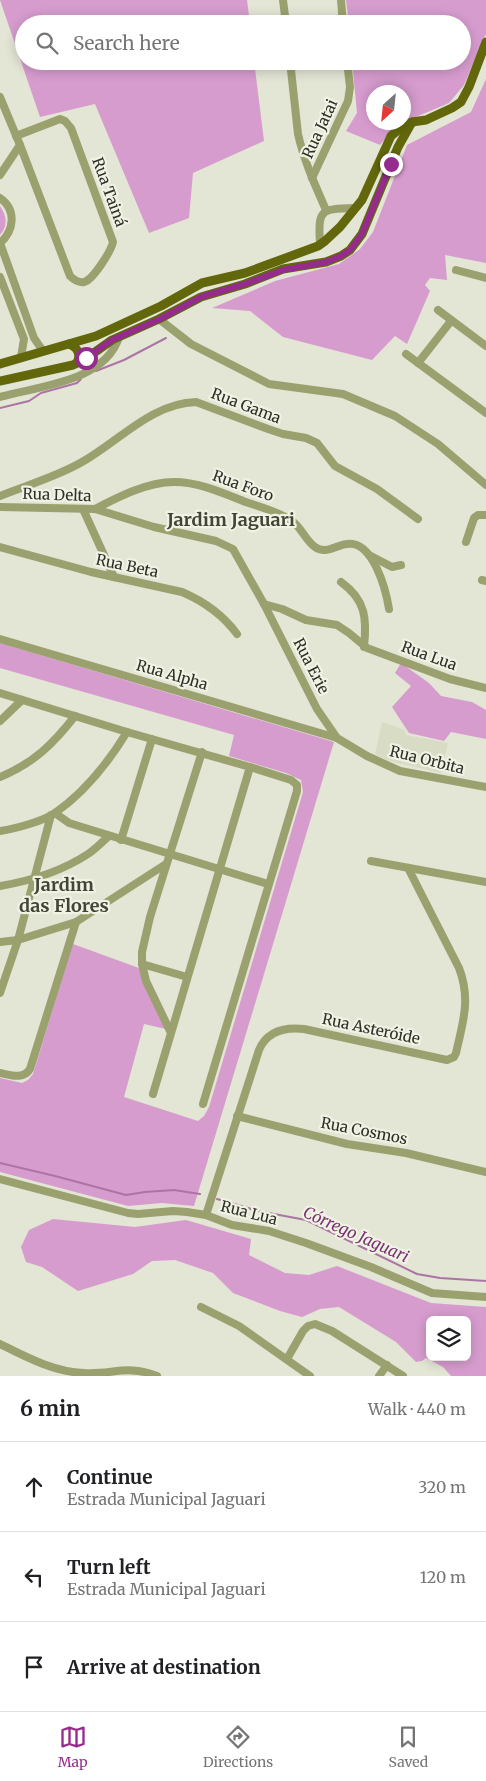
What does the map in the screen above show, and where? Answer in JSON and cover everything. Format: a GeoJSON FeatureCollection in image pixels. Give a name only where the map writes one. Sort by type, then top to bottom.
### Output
{"type":"FeatureCollection","features":[{"type":"Feature","properties":{"kind":"main road"},"geometry":{"type":"LineString","coordinates":[[0,364],[105,332],[167,303],[196,286],[245,273],[320,244],[340,227],[362,200],[391,136],[402,126],[426,120],[452,108],[460,102],[469,87],[486,42]]}},
{"type":"Feature","properties":{"kind":"main road"},"geometry":{"type":"LineString","coordinates":[[0,381],[77,363],[119,337],[160,319],[201,297],[283,270],[331,261],[350,250],[362,234],[398,147],[412,122]]}},
{"type":"Feature","properties":{"kind":"main road"},"geometry":{"type":"LineString","coordinates":[[362,200],[368,202],[369,208],[362,226],[362,234]]}},
{"type":"Feature","properties":{"kind":"main road"},"geometry":{"type":"LineString","coordinates":[[196,286],[201,297]]}},
{"type":"Feature","properties":{"kind":"main road"},"geometry":{"type":"LineString","coordinates":[[70,344],[76,347],[80,356],[77,363]]}},
{"type":"Feature","properties":{"kind":"street"},"geometry":{"type":"LineString","coordinates":[[283,0],[285,15]]}},
{"type":"Feature","properties":{"kind":"street"},"geometry":{"type":"LineString","coordinates":[[341,0],[343,15]]}},
{"type":"Feature","properties":{"kind":"street"},"geometry":{"type":"LineString","coordinates":[[291,70],[298,134],[306,165],[326,210]]}},
{"type":"Feature","properties":{"kind":"street","name":"Rua Jatai"},"geometry":{"type":"LineString","coordinates":[[312,178],[348,102],[350,87],[349,70]]}},
{"type":"Feature","properties":{"kind":"street"},"geometry":{"type":"LineString","coordinates":[[0,97],[20,145],[0,175]]}},
{"type":"Feature","properties":{"kind":"street","name":"Rua Tainá"},"geometry":{"type":"LineString","coordinates":[[16,136],[60,119],[66,121],[71,128],[113,242],[108,254],[86,282],[74,280],[70,276],[20,145]]}},
{"type":"Feature","properties":{"kind":"street"},"geometry":{"type":"LineString","coordinates":[[0,198],[8,207],[12,222],[10,230],[0,243],[34,338],[43,351]]}},
{"type":"Feature","properties":{"kind":"street"},"geometry":{"type":"LineString","coordinates":[[320,244],[322,213],[326,210],[355,208]]}},
{"type":"Feature","properties":{"kind":"street"},"geometry":{"type":"LineString","coordinates":[[456,270],[486,278]]}},
{"type":"Feature","properties":{"kind":"street"},"geometry":{"type":"LineString","coordinates":[[0,277],[24,339],[21,357]]}},
{"type":"Feature","properties":{"kind":"street"},"geometry":{"type":"LineString","coordinates":[[438,310],[486,346]]}},
{"type":"Feature","properties":{"kind":"street"},"geometry":{"type":"LineString","coordinates":[[160,319],[191,344],[269,384],[343,394],[395,416],[438,444],[486,485]]}},
{"type":"Feature","properties":{"kind":"street"},"geometry":{"type":"LineString","coordinates":[[418,363],[451,321]]}},
{"type":"Feature","properties":{"kind":"street"},"geometry":{"type":"LineString","coordinates":[[0,397],[43,388],[88,372],[116,347],[119,337]]}},
{"type":"Feature","properties":{"kind":"street"},"geometry":{"type":"LineString","coordinates":[[406,354],[486,413]]}},
{"type":"Feature","properties":{"kind":"street","name":"Rua Gama"},"geometry":{"type":"LineString","coordinates":[[0,496],[74,466],[138,424],[167,408],[185,402],[196,402],[268,429],[306,438],[317,443],[335,466],[377,490],[418,519]]}},
{"type":"Feature","properties":{"kind":"street","name":"Rua Foro"},"geometry":{"type":"LineString","coordinates":[[95,509],[121,496],[164,482],[187,483],[229,495],[284,517],[293,522],[313,546],[319,549],[329,550],[343,544],[352,544],[358,545],[368,555]]}},
{"type":"Feature","properties":{"kind":"street","name":"Rua Delta"},"geometry":{"type":"LineString","coordinates":[[0,507],[95,509],[154,527],[227,545],[239,557],[264,604]]}},
{"type":"Feature","properties":{"kind":"street"},"geometry":{"type":"LineString","coordinates":[[83,509],[114,577]]}},
{"type":"Feature","properties":{"kind":"street"},"geometry":{"type":"LineString","coordinates":[[466,542],[474,518],[478,515],[486,515]]}},
{"type":"Feature","properties":{"kind":"street","name":"Rua Beta"},"geometry":{"type":"LineString","coordinates":[[0,547],[91,572],[182,592],[194,598],[229,624],[237,634]]}},
{"type":"Feature","properties":{"kind":"street"},"geometry":{"type":"LineString","coordinates":[[368,555],[392,567],[401,565]]}},
{"type":"Feature","properties":{"kind":"street"},"geometry":{"type":"LineString","coordinates":[[368,555],[381,578],[387,595],[389,609]]}},
{"type":"Feature","properties":{"kind":"street"},"geometry":{"type":"LineString","coordinates":[[341,582],[350,589],[362,607],[365,616],[364,647]]}},
{"type":"Feature","properties":{"kind":"street"},"geometry":{"type":"LineString","coordinates":[[264,604],[282,609],[306,620],[337,625],[364,647]]}},
{"type":"Feature","properties":{"kind":"street","name":"Rua Erie"},"geometry":{"type":"LineString","coordinates":[[264,604],[312,700],[337,738]]}},
{"type":"Feature","properties":{"kind":"street","name":"Rua Alpha"},"geometry":{"type":"LineString","coordinates":[[0,639],[337,738]]}},
{"type":"Feature","properties":{"kind":"street","name":"Rua Lua"},"geometry":{"type":"LineString","coordinates":[[364,647],[444,677],[486,688]]}},
{"type":"Feature","properties":{"kind":"street"},"geometry":{"type":"LineString","coordinates":[[0,693],[291,780],[298,788],[203,1104]]}},
{"type":"Feature","properties":{"kind":"street"},"geometry":{"type":"LineString","coordinates":[[0,721],[22,700]]}},
{"type":"Feature","properties":{"kind":"street"},"geometry":{"type":"LineString","coordinates":[[0,777],[32,761],[53,743],[75,716]]}},
{"type":"Feature","properties":{"kind":"street"},"geometry":{"type":"LineString","coordinates":[[0,831],[53,814],[87,786],[111,758],[127,732]]}},
{"type":"Feature","properties":{"kind":"street","name":"Rua Orbita"},"geometry":{"type":"LineString","coordinates":[[337,738],[373,760],[400,771],[486,788]]}},
{"type":"Feature","properties":{"kind":"street"},"geometry":{"type":"LineString","coordinates":[[121,840],[152,739]]}},
{"type":"Feature","properties":{"kind":"street"},"geometry":{"type":"LineString","coordinates":[[170,1031],[146,981],[142,964],[142,952],[166,864],[202,752]]}},
{"type":"Feature","properties":{"kind":"street"},"geometry":{"type":"LineString","coordinates":[[153,1094],[170,1031],[250,767]]}},
{"type":"Feature","properties":{"kind":"street"},"geometry":{"type":"LineString","coordinates":[[53,814],[69,823],[121,840],[268,884]]}},
{"type":"Feature","properties":{"kind":"street"},"geometry":{"type":"LineString","coordinates":[[0,994],[18,940],[53,814]]}},
{"type":"Feature","properties":{"kind":"street"},"geometry":{"type":"LineString","coordinates":[[0,886],[34,878],[72,864],[90,853],[109,836]]}},
{"type":"Feature","properties":{"kind":"street"},"geometry":{"type":"LineString","coordinates":[[371,861],[486,882]]}},
{"type":"Feature","properties":{"kind":"street"},"geometry":{"type":"LineString","coordinates":[[0,942],[18,940],[76,922],[166,864]]}},
{"type":"Feature","properties":{"kind":"street","name":"Rua Asteróide"},"geometry":{"type":"LineString","coordinates":[[206,1215],[262,1042],[272,1034],[285,1029],[304,1029],[447,1060],[454,1057],[466,1003],[464,979],[408,868]]}},
{"type":"Feature","properties":{"kind":"street"},"geometry":{"type":"LineString","coordinates":[[0,1073],[20,1076],[26,1074],[30,1069],[76,922]]}},
{"type":"Feature","properties":{"kind":"street"},"geometry":{"type":"LineString","coordinates":[[142,964],[187,977]]}},
{"type":"Feature","properties":{"kind":"street","name":"Rua Cosmos"},"geometry":{"type":"LineString","coordinates":[[237,1116],[347,1144],[406,1153],[486,1172]]}},
{"type":"Feature","properties":{"kind":"street","name":"Rua Lua"},"geometry":{"type":"LineString","coordinates":[[0,1179],[128,1213],[173,1211],[206,1215],[232,1225],[268,1231],[314,1246],[371,1267],[432,1293],[486,1298]]}},
{"type":"Feature","properties":{"kind":"street"},"geometry":{"type":"LineString","coordinates":[[201,1307],[239,1326],[310,1376]]}},
{"type":"Feature","properties":{"kind":"street"},"geometry":{"type":"LineString","coordinates":[[287,1359],[302,1332],[311,1325],[319,1325],[332,1331],[403,1376]]}},
{"type":"Feature","properties":{"kind":"street"},"geometry":{"type":"LineString","coordinates":[[0,1344],[29,1358],[65,1371],[113,1374],[133,1369],[157,1376]]}},
{"type":"Feature","properties":{"kind":"street"},"geometry":{"type":"LineString","coordinates":[[378,1376],[387,1365]]}},
{"type":"Feature","properties":{"kind":"shaded area"},"geometry":{"type":"Polygon","coordinates":[[[0,0],[247,0],[249,15],[15,15],[15,44],[0,0]]]}},
{"type":"Feature","properties":{"kind":"shaded area"},"geometry":{"type":"Polygon","coordinates":[[[346,0],[486,0],[486,34],[471,69],[471,15],[348,15],[346,0]]]}},
{"type":"Feature","properties":{"kind":"shaded area"},"geometry":{"type":"Polygon","coordinates":[[[24,70],[255,70],[264,141],[193,173],[189,218],[149,233],[95,104],[40,117],[24,70]]]}},
{"type":"Feature","properties":{"kind":"shaded area"},"geometry":{"type":"Polygon","coordinates":[[[353,70],[470,70],[464,85],[449,103],[411,119],[411,85],[366,85],[366,130],[392,130],[380,145],[346,131],[357,113],[353,70]]]}},
{"type":"Feature","properties":{"kind":"shaded area"},"geometry":{"type":"Polygon","coordinates":[[[486,79],[486,263],[445,255],[447,280],[430,278],[425,285],[430,291],[407,344],[395,336],[372,360],[283,337],[250,311],[212,308],[275,281],[339,264],[360,249],[373,232],[407,145],[471,112],[486,79]]]}},
{"type":"Feature","properties":{"kind":"shaded area"},"geometry":{"type":"Polygon","coordinates":[[[0,206],[6,221],[0,235],[0,206]]]}},
{"type":"Feature","properties":{"kind":"shaded area"},"geometry":{"type":"Polygon","coordinates":[[[0,643],[334,742],[194,1206],[162,1203],[128,1206],[0,1172],[0,1078],[22,1083],[33,1074],[73,944],[139,968],[166,1029],[144,1024],[124,1097],[198,1121],[204,1116],[209,1107],[303,792],[301,780],[286,773],[229,756],[234,735],[0,668],[0,643]]]}},
{"type":"Feature","properties":{"kind":"shaded area"},"geometry":{"type":"Polygon","coordinates":[[[401,663],[429,683],[441,696],[472,702],[486,710],[486,739],[451,732],[444,741],[409,733],[392,707],[411,686],[395,673],[401,663]]]}},
{"type":"Feature","properties":{"kind":"shaded area"},"geometry":{"type":"Polygon","coordinates":[[[382,722],[405,730],[406,735],[448,743],[441,773],[386,760],[375,754],[382,722]]]}},
{"type":"Feature","properties":{"kind":"shaded area"},"geometry":{"type":"Polygon","coordinates":[[[53,1219],[135,1227],[186,1220],[251,1239],[249,1255],[285,1273],[309,1275],[337,1266],[431,1303],[486,1307],[486,1376],[451,1376],[443,1367],[432,1361],[471,1361],[471,1316],[426,1316],[426,1358],[416,1362],[396,1342],[339,1307],[320,1309],[302,1317],[280,1311],[233,1293],[213,1273],[175,1260],[152,1261],[133,1274],[78,1291],[42,1267],[26,1262],[21,1247],[29,1230],[53,1219]]]}},
{"type":"Feature","properties":{"kind":"waterway"},"geometry":{"type":"LineString","coordinates":[[96,371],[124,360],[166,338]]}},
{"type":"Feature","properties":{"kind":"waterway"},"geometry":{"type":"LineString","coordinates":[[0,408],[29,401],[41,393],[77,383],[81,379]]}},
{"type":"Feature","properties":{"kind":"waterway"},"geometry":{"type":"LineString","coordinates":[[0,1163],[126,1195],[174,1190],[200,1194]]}},
{"type":"Feature","properties":{"kind":"waterway","name":"Córrego Jaguari"},"geometry":{"type":"LineString","coordinates":[[217,1199],[258,1211],[306,1220],[417,1274],[440,1278],[486,1281]]}},
{"type":"Feature","properties":{"kind":"district","name":"Jardim Jaguari"},"geometry":{"type":"Point","coordinates":[231,520]}},
{"type":"Feature","properties":{"kind":"district","name":"Jardim das Flores"},"geometry":{"type":"Point","coordinates":[64,895]}},
{"type":"Feature","properties":{"kind":"route"},"geometry":{"type":"LineString","coordinates":[[86,358],[112,340],[173,313],[201,297],[283,270],[331,261],[341,256],[350,250],[362,234],[391,164]]}}]}
